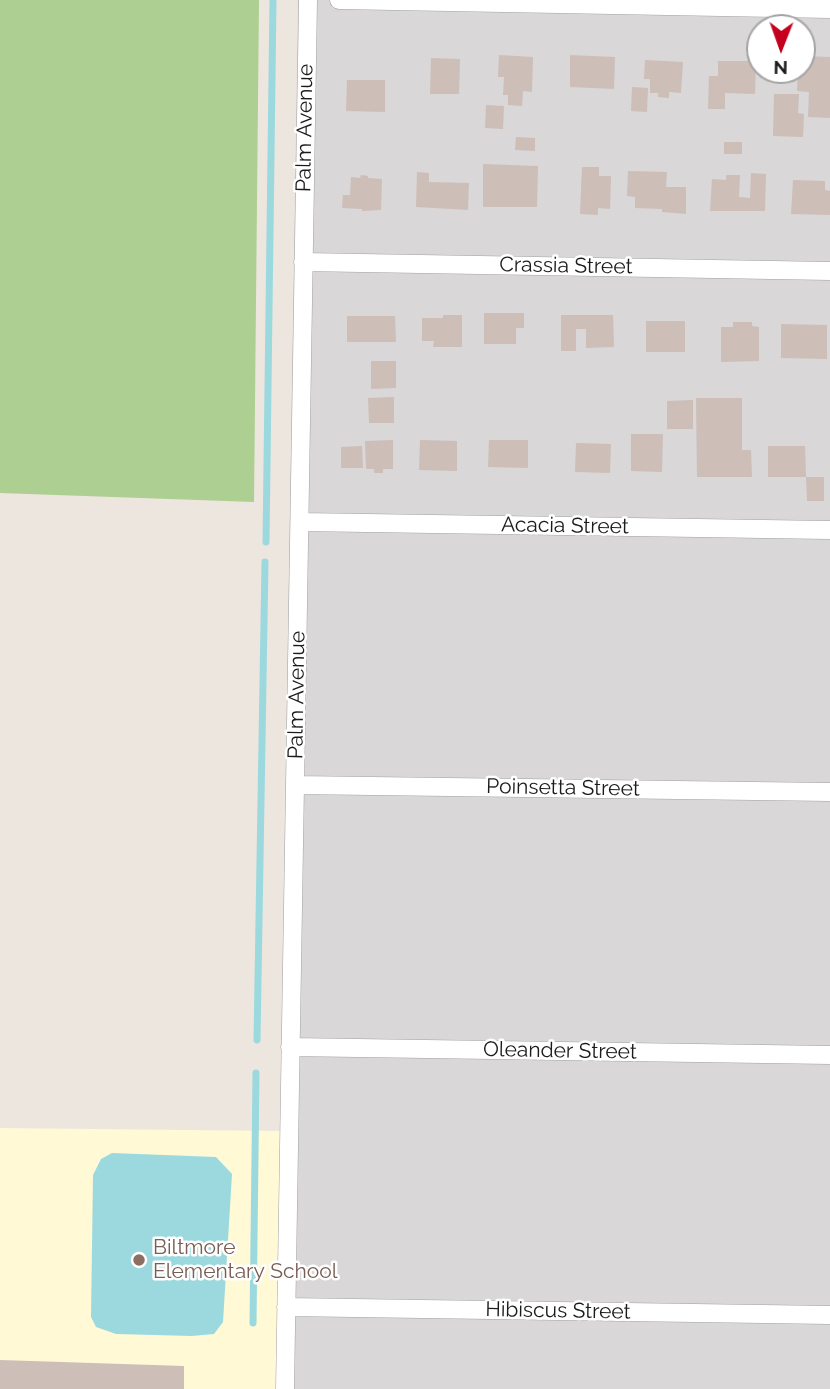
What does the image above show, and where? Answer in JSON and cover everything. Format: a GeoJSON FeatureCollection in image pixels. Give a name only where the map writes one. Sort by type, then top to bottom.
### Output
{"type":"FeatureCollection","features":[{"type":"Feature","properties":{"kind":"street","name":"Palm Avenue"},"geometry":{"type":"LineString","coordinates":[[285,1389],[308,0]]}},
{"type":"Feature","properties":{"kind":"street"},"geometry":{"type":"LineString","coordinates":[[339,0],[830,9]]}},
{"type":"Feature","properties":{"kind":"street","name":"Crassia Street"},"geometry":{"type":"LineString","coordinates":[[303,261],[830,271]]}},
{"type":"Feature","properties":{"kind":"street","name":"Acacia Street"},"geometry":{"type":"LineString","coordinates":[[300,522],[830,530]]}},
{"type":"Feature","properties":{"kind":"street","name":"Poinsetta Street"},"geometry":{"type":"LineString","coordinates":[[295,785],[830,792]]}},
{"type":"Feature","properties":{"kind":"street","name":"Oleander Street"},"geometry":{"type":"LineString","coordinates":[[290,1047],[830,1055]]}},
{"type":"Feature","properties":{"kind":"street","name":"Hibiscus Street"},"geometry":{"type":"LineString","coordinates":[[286,1307],[830,1315]]}},
{"type":"Feature","properties":{"kind":"shaded area"},"geometry":{"type":"Polygon","coordinates":[[[298,0],[830,0],[830,1389],[276,1389],[298,0]]]}},
{"type":"Feature","properties":{"kind":"shaded area","name":"Biltmore Elementary School"},"geometry":{"type":"Polygon","coordinates":[[[0,1128],[280,1131],[276,1389],[0,1389],[0,1128]]]}},
{"type":"Feature","properties":{"kind":"green space"},"geometry":{"type":"Polygon","coordinates":[[[0,0],[259,0],[254,502],[0,493],[0,0]]]}},
{"type":"Feature","properties":{"kind":"water"},"geometry":{"type":"Polygon","coordinates":[[[112,1153],[216,1157],[232,1174],[223,1322],[214,1334],[116,1334],[96,1327],[91,1317],[93,1175],[101,1159],[112,1153]]]}},
{"type":"Feature","properties":{"kind":"building"},"geometry":{"type":"Polygon","coordinates":[[[499,55],[533,57],[532,92],[523,91],[522,106],[508,105],[508,95],[503,95],[504,77],[498,77],[499,55]]]}},
{"type":"Feature","properties":{"kind":"building"},"geometry":{"type":"Polygon","coordinates":[[[570,55],[615,57],[614,89],[570,87],[570,55]]]}},
{"type":"Feature","properties":{"kind":"building"},"geometry":{"type":"Polygon","coordinates":[[[816,56],[830,57],[830,118],[808,117],[809,92],[797,91],[797,84],[816,84],[816,56]]]}},
{"type":"Feature","properties":{"kind":"building"},"geometry":{"type":"Polygon","coordinates":[[[431,58],[460,59],[459,94],[430,94],[431,58]]]}},
{"type":"Feature","properties":{"kind":"building"},"geometry":{"type":"Polygon","coordinates":[[[645,60],[683,62],[681,93],[669,92],[669,98],[650,93],[650,79],[644,79],[645,60]]]}},
{"type":"Feature","properties":{"kind":"building"},"geometry":{"type":"Polygon","coordinates":[[[718,61],[746,61],[746,84],[755,84],[755,94],[725,93],[725,109],[708,109],[709,76],[718,76],[718,61]]]}},
{"type":"Feature","properties":{"kind":"building"},"geometry":{"type":"Polygon","coordinates":[[[347,80],[385,80],[385,112],[346,111],[347,80]]]}},
{"type":"Feature","properties":{"kind":"building"},"geometry":{"type":"Polygon","coordinates":[[[632,87],[648,88],[647,112],[631,111],[632,87]]]}},
{"type":"Feature","properties":{"kind":"building"},"geometry":{"type":"Polygon","coordinates":[[[774,94],[799,94],[798,113],[804,114],[803,137],[773,136],[774,94]]]}},
{"type":"Feature","properties":{"kind":"building"},"geometry":{"type":"Polygon","coordinates":[[[486,105],[504,106],[503,129],[485,128],[486,105]]]}},
{"type":"Feature","properties":{"kind":"building"},"geometry":{"type":"Polygon","coordinates":[[[516,137],[535,138],[535,151],[515,150],[516,137]]]}},
{"type":"Feature","properties":{"kind":"building"},"geometry":{"type":"Polygon","coordinates":[[[724,142],[742,142],[742,154],[724,154],[724,142]]]}},
{"type":"Feature","properties":{"kind":"building"},"geometry":{"type":"Polygon","coordinates":[[[483,164],[538,166],[537,207],[483,207],[483,164]]]}},
{"type":"Feature","properties":{"kind":"building"},"geometry":{"type":"Polygon","coordinates":[[[582,167],[599,167],[599,176],[611,176],[610,209],[598,208],[598,215],[580,214],[582,167]]]}},
{"type":"Feature","properties":{"kind":"building"},"geometry":{"type":"Polygon","coordinates":[[[628,171],[667,172],[666,187],[686,187],[686,214],[662,212],[662,209],[635,208],[635,197],[627,196],[628,171]]]}},
{"type":"Feature","properties":{"kind":"building"},"geometry":{"type":"Polygon","coordinates":[[[417,172],[429,173],[429,182],[469,183],[468,210],[416,207],[417,172]]]}},
{"type":"Feature","properties":{"kind":"building"},"geometry":{"type":"Polygon","coordinates":[[[751,173],[766,174],[765,211],[710,211],[712,179],[726,180],[726,175],[740,175],[739,197],[750,198],[751,173]]]}},
{"type":"Feature","properties":{"kind":"building"},"geometry":{"type":"Polygon","coordinates":[[[361,175],[382,179],[381,210],[342,208],[343,195],[350,195],[351,177],[360,178],[361,175]]]}},
{"type":"Feature","properties":{"kind":"building"},"geometry":{"type":"Polygon","coordinates":[[[793,180],[825,181],[825,190],[830,191],[830,215],[791,214],[793,180]]]}},
{"type":"Feature","properties":{"kind":"building"},"geometry":{"type":"Polygon","coordinates":[[[484,313],[524,313],[524,328],[516,328],[516,344],[484,344],[484,313]]]}},
{"type":"Feature","properties":{"kind":"building"},"geometry":{"type":"Polygon","coordinates":[[[443,315],[462,315],[462,347],[433,347],[434,341],[422,341],[422,318],[443,318],[443,315]]]}},
{"type":"Feature","properties":{"kind":"building"},"geometry":{"type":"Polygon","coordinates":[[[561,315],[613,315],[614,347],[586,348],[586,329],[576,329],[576,351],[561,351],[561,315]]]}},
{"type":"Feature","properties":{"kind":"building"},"geometry":{"type":"Polygon","coordinates":[[[347,316],[395,316],[396,342],[347,342],[347,316]]]}},
{"type":"Feature","properties":{"kind":"building"},"geometry":{"type":"Polygon","coordinates":[[[646,321],[685,321],[685,352],[646,352],[646,321]]]}},
{"type":"Feature","properties":{"kind":"building"},"geometry":{"type":"Polygon","coordinates":[[[733,322],[752,322],[752,326],[759,327],[759,361],[721,362],[721,327],[733,327],[733,322]]]}},
{"type":"Feature","properties":{"kind":"building"},"geometry":{"type":"Polygon","coordinates":[[[781,324],[827,325],[827,359],[781,358],[781,324]]]}},
{"type":"Feature","properties":{"kind":"building"},"geometry":{"type":"Polygon","coordinates":[[[371,361],[396,361],[396,388],[371,389],[371,361]]]}},
{"type":"Feature","properties":{"kind":"building"},"geometry":{"type":"Polygon","coordinates":[[[394,397],[394,423],[369,423],[368,398],[394,397]]]}},
{"type":"Feature","properties":{"kind":"building"},"geometry":{"type":"Polygon","coordinates":[[[696,398],[742,398],[742,450],[751,450],[752,477],[697,477],[696,398]]]}},
{"type":"Feature","properties":{"kind":"building"},"geometry":{"type":"Polygon","coordinates":[[[693,400],[693,429],[667,429],[667,401],[693,400]]]}},
{"type":"Feature","properties":{"kind":"building"},"geometry":{"type":"Polygon","coordinates":[[[631,434],[663,434],[662,472],[631,471],[631,434]]]}},
{"type":"Feature","properties":{"kind":"building"},"geometry":{"type":"Polygon","coordinates":[[[393,440],[393,469],[374,473],[374,469],[366,469],[365,441],[393,440]]]}},
{"type":"Feature","properties":{"kind":"building"},"geometry":{"type":"Polygon","coordinates":[[[420,440],[457,441],[457,471],[419,470],[420,440]]]}},
{"type":"Feature","properties":{"kind":"building"},"geometry":{"type":"Polygon","coordinates":[[[489,440],[528,440],[528,468],[488,467],[489,440]]]}},
{"type":"Feature","properties":{"kind":"building"},"geometry":{"type":"Polygon","coordinates":[[[576,443],[611,444],[610,473],[575,472],[576,443]]]}},
{"type":"Feature","properties":{"kind":"building"},"geometry":{"type":"Polygon","coordinates":[[[362,446],[363,468],[341,468],[341,447],[362,446]]]}},
{"type":"Feature","properties":{"kind":"building"},"geometry":{"type":"Polygon","coordinates":[[[768,446],[805,446],[806,477],[768,477],[768,446]]]}},
{"type":"Feature","properties":{"kind":"building"},"geometry":{"type":"Polygon","coordinates":[[[806,477],[824,477],[824,501],[807,501],[806,477]]]}},
{"type":"Feature","properties":{"kind":"building"},"geometry":{"type":"Polygon","coordinates":[[[0,1360],[184,1366],[184,1389],[0,1389],[0,1360]]]}},
{"type":"Feature","properties":{"kind":"waterway"},"geometry":{"type":"LineString","coordinates":[[266,542],[273,0]]}},
{"type":"Feature","properties":{"kind":"waterway"},"geometry":{"type":"LineString","coordinates":[[257,1040],[265,562]]}},
{"type":"Feature","properties":{"kind":"waterway"},"geometry":{"type":"LineString","coordinates":[[253,1323],[256,1073]]}},
{"type":"Feature","properties":{"kind":"place","name":"Biltmore Elementary School"},"geometry":{"type":"Point","coordinates":[139,1260]}}]}
